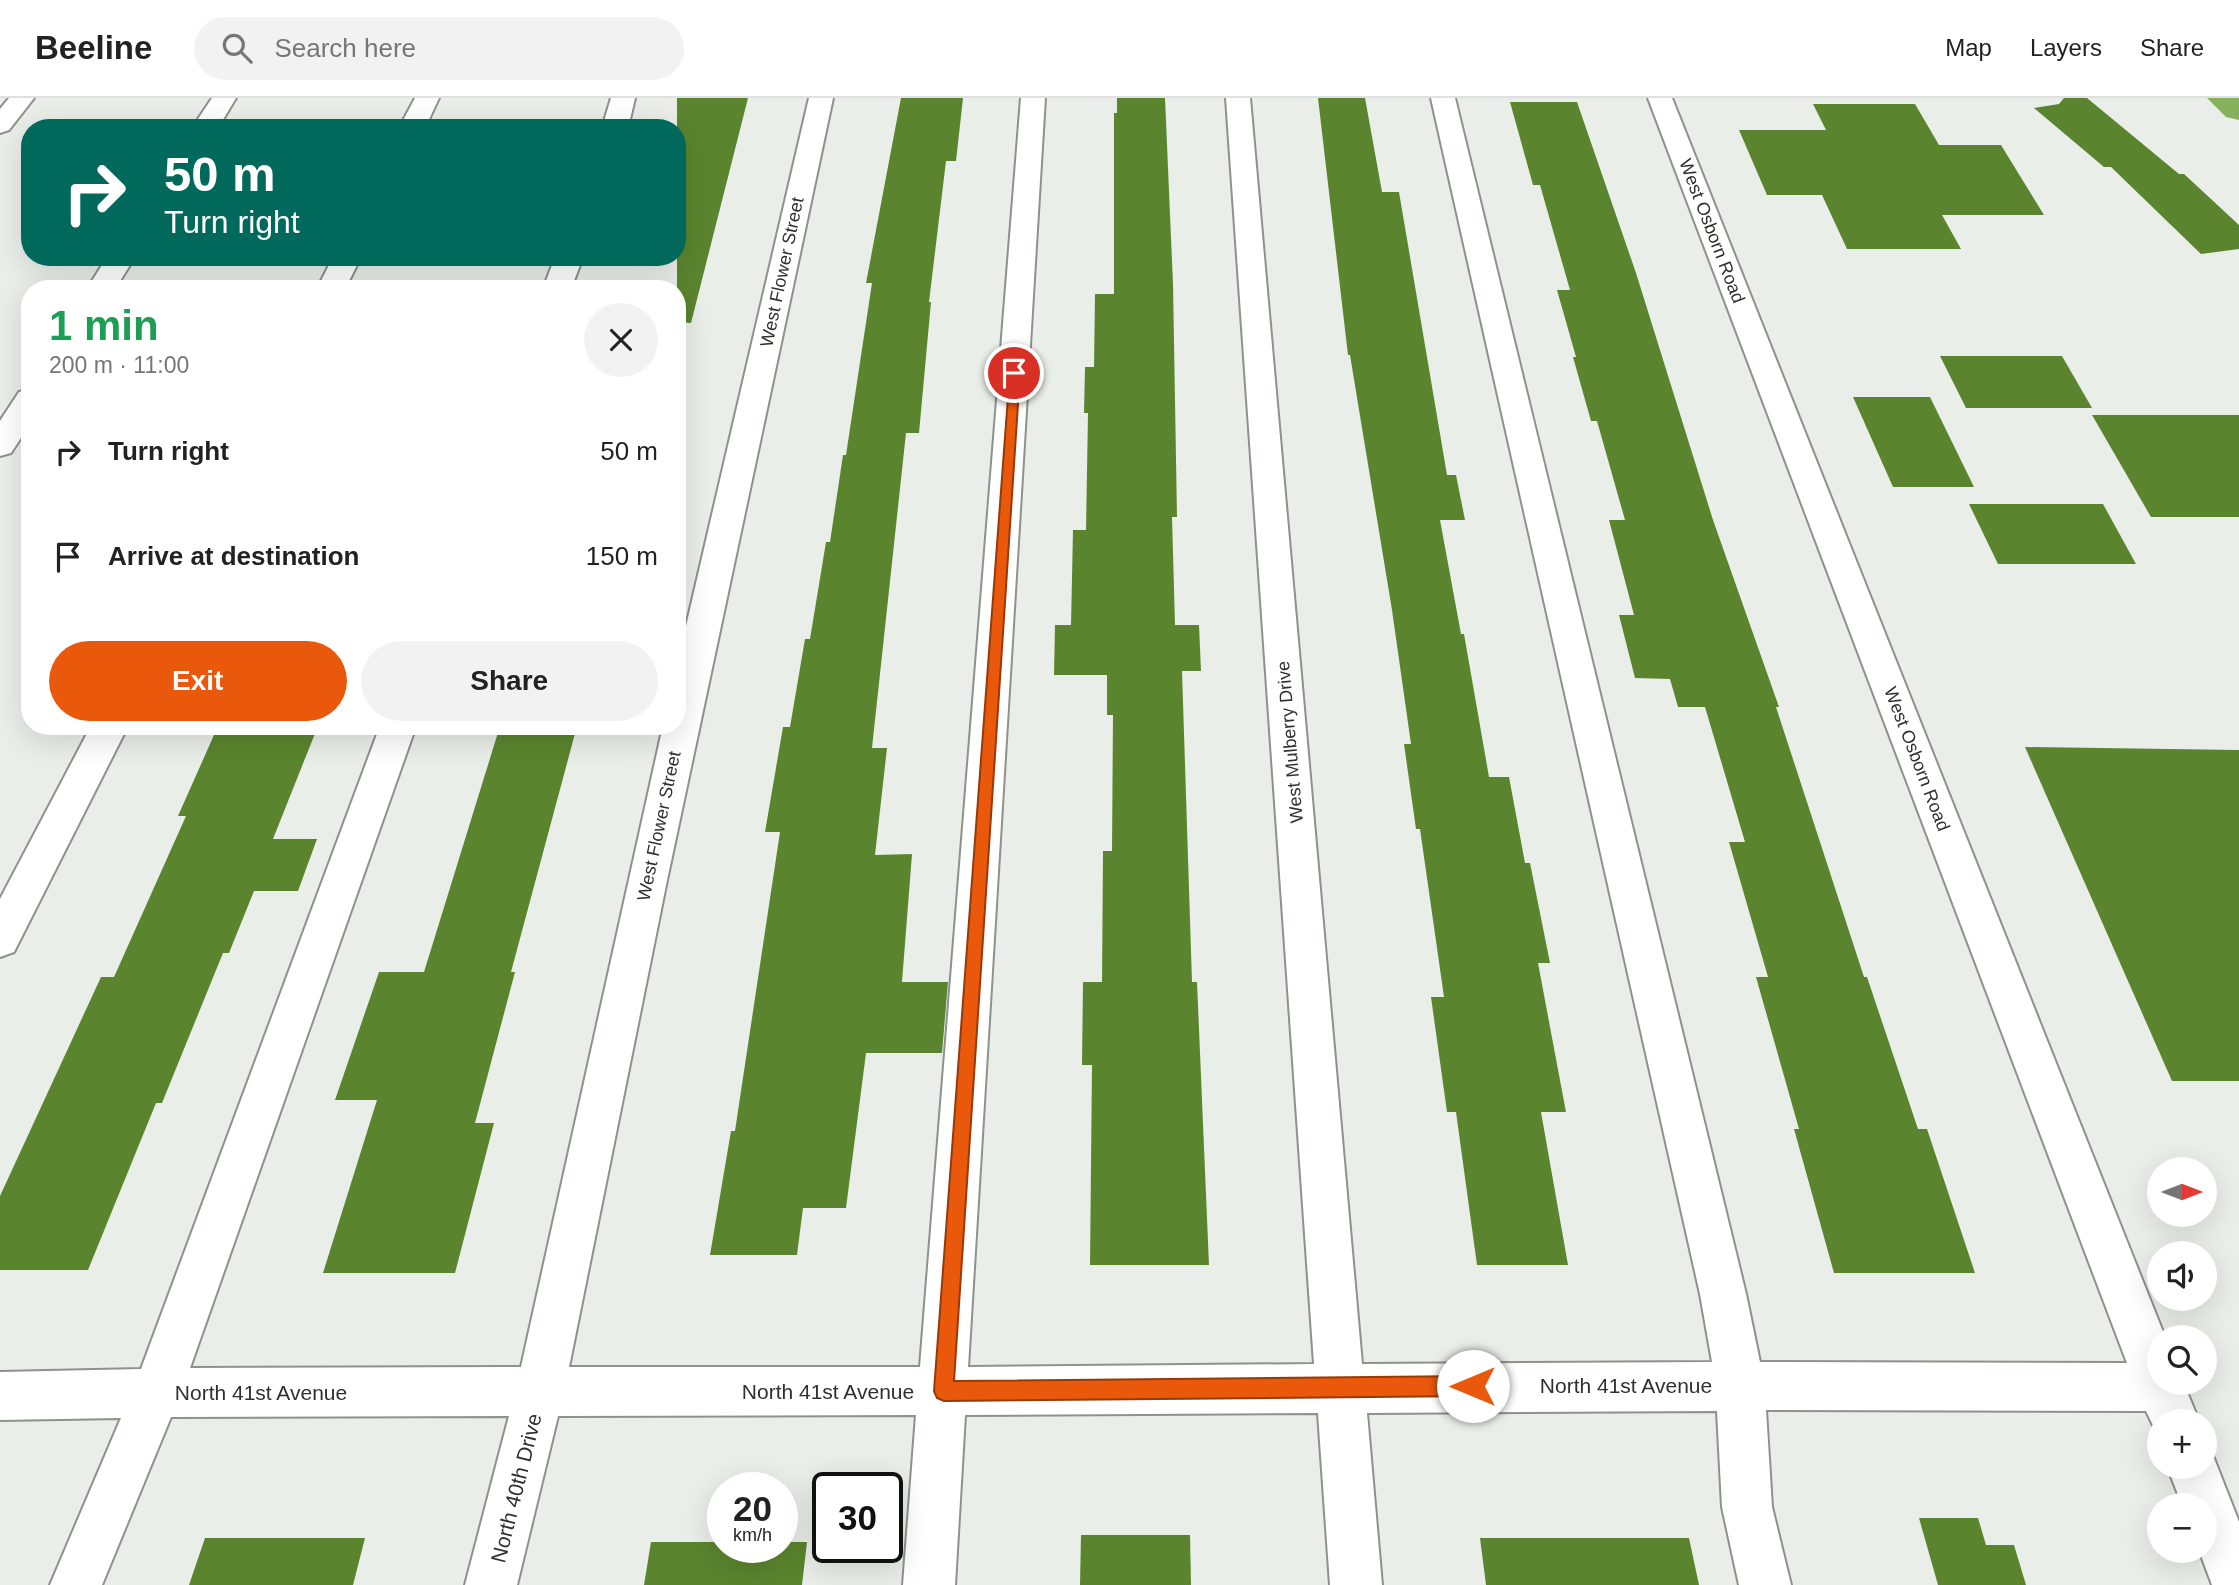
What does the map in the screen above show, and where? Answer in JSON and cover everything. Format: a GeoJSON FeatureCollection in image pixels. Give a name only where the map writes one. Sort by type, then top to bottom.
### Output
{"type":"FeatureCollection","features":[{"type":"Feature","properties":{"kind":"street"},"geometry":{"type":"LineString","coordinates":[[0,125],[22,98]]}},
{"type":"Feature","properties":{"kind":"street"},"geometry":{"type":"LineString","coordinates":[[211,119],[224,98]]}},
{"type":"Feature","properties":{"kind":"street"},"geometry":{"type":"LineString","coordinates":[[416,119],[427,98]]}},
{"type":"Feature","properties":{"kind":"street"},"geometry":{"type":"LineString","coordinates":[[617,119],[623,98]]}},
{"type":"Feature","properties":{"kind":"street","name":"West Flower Street"},"geometry":{"type":"LineString","coordinates":[[686,705],[821,98]]}},
{"type":"Feature","properties":{"kind":"street"},"geometry":{"type":"LineString","coordinates":[[929,1585],[1033,98]]}},
{"type":"Feature","properties":{"kind":"street","name":"West Mulberry Drive"},"geometry":{"type":"LineString","coordinates":[[1238,98],[1356,1585]]}},
{"type":"Feature","properties":{"kind":"street"},"geometry":{"type":"LineString","coordinates":[[1443,98],[1723,1294],[1740,1384],[1747,1507],[1765,1585]]}},
{"type":"Feature","properties":{"kind":"street","name":"West Osborn Road"},"geometry":{"type":"LineString","coordinates":[[1660,98],[2167,1404]]}},
{"type":"Feature","properties":{"kind":"street"},"geometry":{"type":"LineString","coordinates":[[0,445],[21,413]]}},
{"type":"Feature","properties":{"kind":"street"},"geometry":{"type":"LineString","coordinates":[[0,939],[105,735]]}},
{"type":"Feature","properties":{"kind":"street"},"geometry":{"type":"LineString","coordinates":[[76,1585],[157,1392],[395,735]]}},
{"type":"Feature","properties":{"kind":"street","name":"West Flower Street"},"geometry":{"type":"LineString","coordinates":[[540,1390],[679,735]]}},
{"type":"Feature","properties":{"kind":"street","name":"North 41st Avenue"},"geometry":{"type":"LineString","coordinates":[[0,1396],[157,1392],[944,1391],[1740,1384],[2167,1404]]}},
{"type":"Feature","properties":{"kind":"street","name":"North 40th Drive"},"geometry":{"type":"LineString","coordinates":[[491,1585],[540,1390]]}},
{"type":"Feature","properties":{"kind":"street"},"geometry":{"type":"LineString","coordinates":[[2197,1479],[2238,1585]]}},
{"type":"Feature","properties":{"kind":"building"},"geometry":{"type":"Polygon","coordinates":[[[677,98],[748,98],[691,323],[686,323],[686,280],[677,280],[677,266],[686,266],[686,119],[677,119],[677,98]]]}},
{"type":"Feature","properties":{"kind":"building"},"geometry":{"type":"Polygon","coordinates":[[[901,98],[963,98],[956,161],[946,161],[929,302],[919,433],[906,433],[872,748],[887,748],[875,855],[912,854],[902,982],[948,982],[942,1053],[866,1053],[846,1208],[803,1208],[797,1255],[710,1255],[731,1131],[735,1131],[780,832],[765,832],[783,727],[790,727],[805,639],[810,639],[826,542],[830,542],[872,283],[866,283],[901,98]]]}},
{"type":"Feature","properties":{"kind":"building"},"geometry":{"type":"Polygon","coordinates":[[[1117,98],[1165,98],[1173,284],[1177,517],[1172,517],[1175,625],[1199,625],[1201,671],[1182,671],[1192,982],[1197,982],[1209,1265],[1090,1265],[1092,1065],[1082,1065],[1083,982],[1102,982],[1103,851],[1112,851],[1113,715],[1107,715],[1107,675],[1054,675],[1055,625],[1071,625],[1073,530],[1086,530],[1088,413],[1084,413],[1085,367],[1094,367],[1095,294],[1114,294],[1114,113],[1117,113],[1117,98]]]}},
{"type":"Feature","properties":{"kind":"building"},"geometry":{"type":"Polygon","coordinates":[[[1318,98],[1365,98],[1382,192],[1399,192],[1447,475],[1456,475],[1465,520],[1440,520],[1461,634],[1464,634],[1489,777],[1509,777],[1525,863],[1530,863],[1550,963],[1538,963],[1566,1112],[1541,1112],[1568,1265],[1477,1265],[1456,1112],[1447,1112],[1431,997],[1444,997],[1420,829],[1416,829],[1404,744],[1411,744],[1392,610],[1348,355],[1318,98]]]}},
{"type":"Feature","properties":{"kind":"building"},"geometry":{"type":"Polygon","coordinates":[[[2064,98],[2087,98],[2179,174],[2184,174],[2239,225],[2239,249],[2201,254],[2111,167],[2104,167],[2034,108],[2059,104],[2064,98]]]}},
{"type":"Feature","properties":{"kind":"building"},"geometry":{"type":"Polygon","coordinates":[[[1510,102],[1577,102],[1636,273],[1713,520],[1779,707],[1776,707],[1864,977],[1867,977],[1918,1129],[1927,1129],[1975,1273],[1834,1273],[1794,1129],[1799,1129],[1756,977],[1768,977],[1729,842],[1745,842],[1705,707],[1678,707],[1670,679],[1635,678],[1619,615],[1634,615],[1609,520],[1625,520],[1597,421],[1591,421],[1557,290],[1570,290],[1540,185],[1533,185],[1510,102]]]}},
{"type":"Feature","properties":{"kind":"building"},"geometry":{"type":"Polygon","coordinates":[[[1813,104],[1915,104],[1939,145],[2001,145],[2044,215],[1942,215],[1961,249],[1847,249],[1822,195],[1767,195],[1739,130],[1826,130],[1813,104]]]}},
{"type":"Feature","properties":{"kind":"building"},"geometry":{"type":"Polygon","coordinates":[[[1940,356],[2062,356],[2092,408],[1966,408],[1940,356]]]}},
{"type":"Feature","properties":{"kind":"building"},"geometry":{"type":"Polygon","coordinates":[[[1853,397],[1930,397],[1974,487],[1893,487],[1853,397]]]}},
{"type":"Feature","properties":{"kind":"building"},"geometry":{"type":"Polygon","coordinates":[[[2092,415],[2239,415],[2239,517],[2151,517],[2092,415]]]}},
{"type":"Feature","properties":{"kind":"building"},"geometry":{"type":"Polygon","coordinates":[[[1969,504],[2103,504],[2136,564],[1998,564],[1969,504]]]}},
{"type":"Feature","properties":{"kind":"building"},"geometry":{"type":"Polygon","coordinates":[[[214,735],[314,735],[273,839],[317,839],[298,891],[254,891],[229,953],[223,953],[162,1103],[156,1103],[88,1270],[0,1270],[0,1196],[101,977],[114,977],[186,816],[178,816],[214,735]]]}},
{"type":"Feature","properties":{"kind":"building"},"geometry":{"type":"Polygon","coordinates":[[[497,735],[575,735],[511,972],[515,972],[475,1123],[494,1123],[455,1273],[323,1273],[377,1100],[335,1100],[379,972],[424,972],[497,735]]]}},
{"type":"Feature","properties":{"kind":"building"},"geometry":{"type":"Polygon","coordinates":[[[2025,747],[2239,750],[2239,1081],[2172,1081],[2025,747]]]}},
{"type":"Feature","properties":{"kind":"building"},"geometry":{"type":"Polygon","coordinates":[[[1919,1518],[1978,1518],[1986,1545],[2014,1545],[2026,1585],[1938,1585],[1919,1518]]]}},
{"type":"Feature","properties":{"kind":"building"},"geometry":{"type":"Polygon","coordinates":[[[1081,1535],[1190,1535],[1191,1585],[1080,1585],[1081,1535]]]}},
{"type":"Feature","properties":{"kind":"building"},"geometry":{"type":"Polygon","coordinates":[[[205,1538],[365,1538],[353,1585],[189,1585],[205,1538]]]}},
{"type":"Feature","properties":{"kind":"building"},"geometry":{"type":"Polygon","coordinates":[[[1480,1538],[1689,1538],[1699,1585],[1486,1585],[1480,1538]]]}},
{"type":"Feature","properties":{"kind":"building"},"geometry":{"type":"Polygon","coordinates":[[[651,1542],[707,1542],[707,1563],[798,1563],[798,1542],[807,1542],[802,1585],[644,1585],[651,1542]]]}},
{"type":"Feature","properties":{"kind":"waterway"},"geometry":{"type":"LineString","coordinates":[[2225,98],[2239,109]]}},
{"type":"Feature","properties":{"kind":"route"},"geometry":{"type":"LineString","coordinates":[[1014,373],[944,1391],[1473,1386]]}}]}
